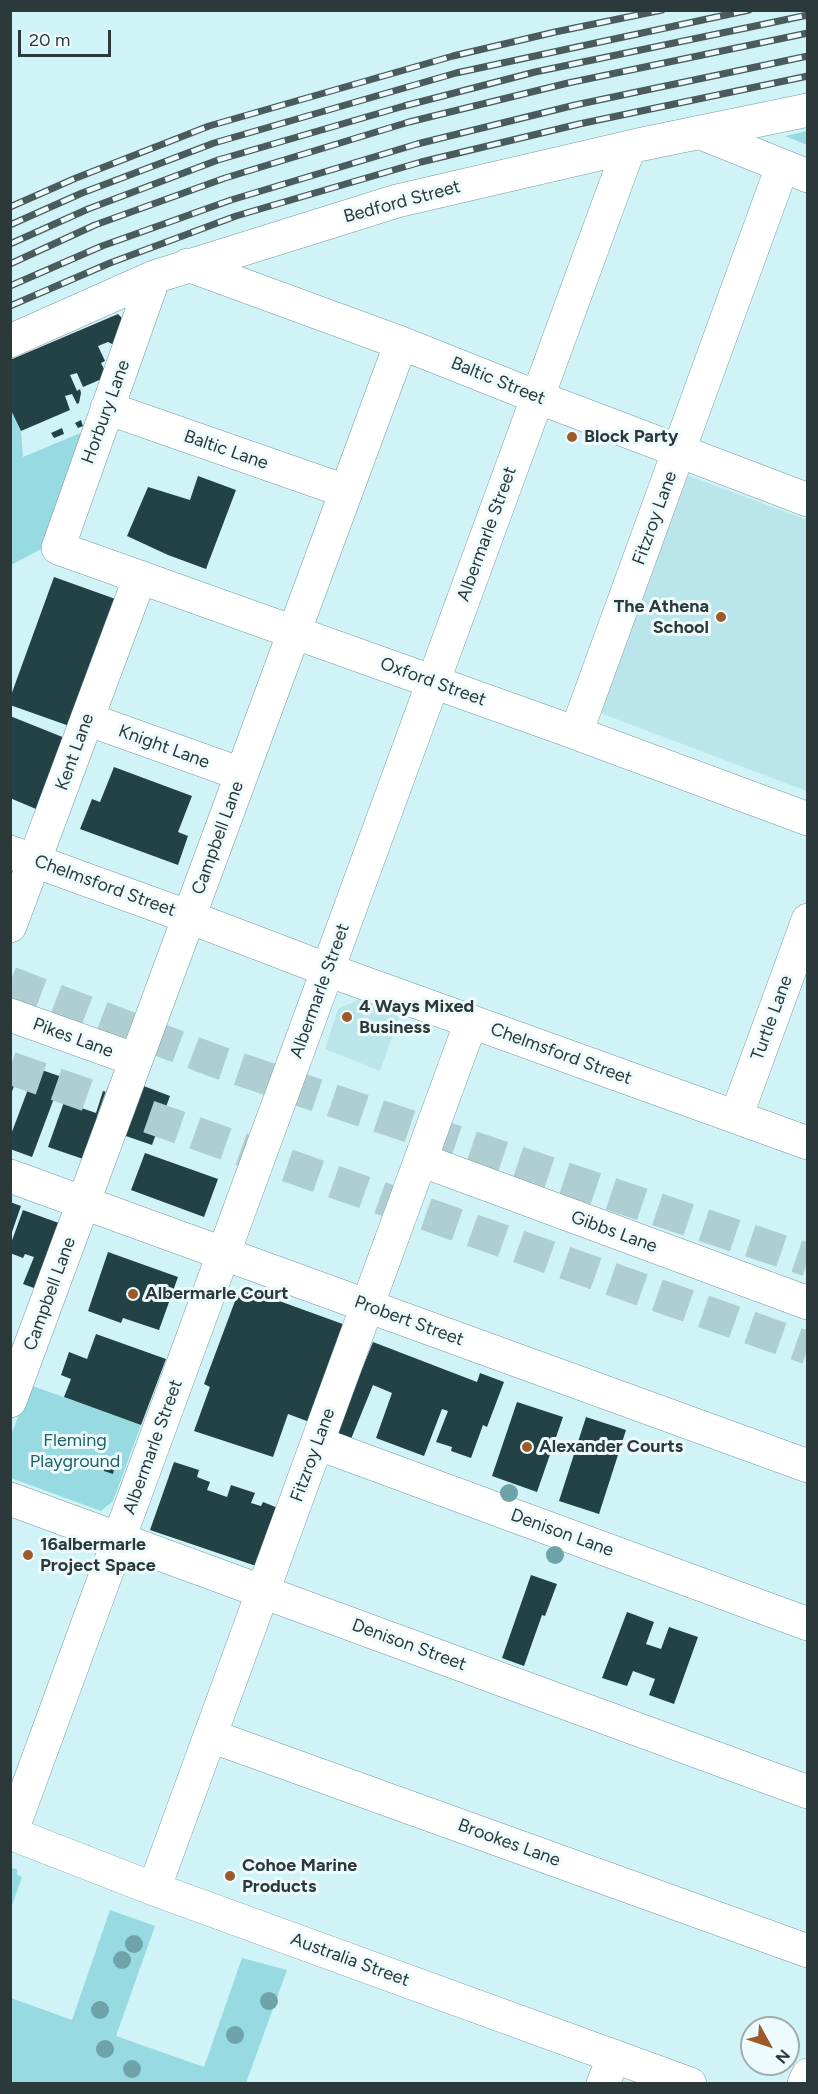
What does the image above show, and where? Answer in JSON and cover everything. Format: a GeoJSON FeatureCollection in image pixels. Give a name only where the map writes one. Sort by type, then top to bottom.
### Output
{"type":"FeatureCollection","features":[{"type":"Feature","properties":{"kind":"street","name":"Bedford Street"},"geometry":{"type":"LineString","coordinates":[[10,341],[154,277],[396,201],[807,110]]}},
{"type":"Feature","properties":{"kind":"street"},"geometry":{"type":"LineString","coordinates":[[701,133],[795,171]]}},
{"type":"Feature","properties":{"kind":"street","name":"Albermarle Street"},"geometry":{"type":"LineString","coordinates":[[11,1833],[629,148]]}},
{"type":"Feature","properties":{"kind":"street","name":"Fitzroy Lane"},"geometry":{"type":"LineString","coordinates":[[576,733],[679,451],[795,171]]}},
{"type":"Feature","properties":{"kind":"street","name":"Baltic Street"},"geometry":{"type":"LineString","coordinates":[[188,265],[401,343],[807,500]]}},
{"type":"Feature","properties":{"kind":"street","name":"Horbury Lane"},"geometry":{"type":"LineString","coordinates":[[58,548],[154,277]]}},
{"type":"Feature","properties":{"kind":"street","name":"Campbell Lane"},"geometry":{"type":"LineString","coordinates":[[10,1401],[21,1342],[84,1202],[401,343]]}},
{"type":"Feature","properties":{"kind":"street","name":"Baltic Lane"},"geometry":{"type":"LineString","coordinates":[[107,408],[345,491]]}},
{"type":"Feature","properties":{"kind":"street","name":"Oxford Street"},"geometry":{"type":"LineString","coordinates":[[58,548],[576,733],[807,819]]}},
{"type":"Feature","properties":{"kind":"street","name":"Kent Lane"},"geometry":{"type":"LineString","coordinates":[[10,927],[23,856],[87,719],[140,577]]}},
{"type":"Feature","properties":{"kind":"street","name":"Knight Lane"},"geometry":{"type":"LineString","coordinates":[[87,719],[241,774]]}},
{"type":"Feature","properties":{"kind":"street","name":"Chelmsford Street"},"geometry":{"type":"LineString","coordinates":[[23,856],[328,970],[807,1143]]}},
{"type":"Feature","properties":{"kind":"street","name":"Turtle Lane"},"geometry":{"type":"LineString","coordinates":[[736,1117],[797,981],[807,920]]}},
{"type":"Feature","properties":{"kind":"street","name":"Pikes Lane"},"geometry":{"type":"LineString","coordinates":[[10,1015],[136,1060]]}},
{"type":"Feature","properties":{"kind":"street","name":"Fitzroy Lane"},"geometry":{"type":"LineString","coordinates":[[154,1889],[471,1022]]}},
{"type":"Feature","properties":{"kind":"street","name":"Gibbs Lane"},"geometry":{"type":"LineString","coordinates":[[421,1160],[807,1303]]}},
{"type":"Feature","properties":{"kind":"street","name":"Probert Street"},"geometry":{"type":"LineString","coordinates":[[10,1176],[807,1466]]}},
{"type":"Feature","properties":{"kind":"street","name":"Denison Lane"},"geometry":{"type":"LineString","coordinates":[[317,1443],[807,1624]]}},
{"type":"Feature","properties":{"kind":"street","name":"Denison Street"},"geometry":{"type":"LineString","coordinates":[[10,1499],[807,1792]]}},
{"type":"Feature","properties":{"kind":"street","name":"Brookes Lane"},"geometry":{"type":"LineString","coordinates":[[211,1736],[807,1951]]}},
{"type":"Feature","properties":{"kind":"street","name":"Australia Street"},"geometry":{"type":"LineString","coordinates":[[11,1833],[608,2070],[690,2084]]}},
{"type":"Feature","properties":{"kind":"street"},"geometry":{"type":"LineString","coordinates":[[804,2084],[807,2075]]}},
{"type":"Feature","properties":{"kind":"shaded area","name":"The Athena School"},"geometry":{"type":"Polygon","coordinates":[[[684,474],[807,520],[807,791],[600,713],[684,474]]]}},
{"type":"Feature","properties":{"kind":"shaded area"},"geometry":{"type":"Polygon","coordinates":[[[360,999],[399,1017],[380,1071],[325,1049],[338,1009],[360,999]]]}},
{"type":"Feature","properties":{"kind":"green space"},"geometry":{"type":"Polygon","coordinates":[[[807,131],[807,145],[785,136],[807,131]]]}},
{"type":"Feature","properties":{"kind":"green space"},"geometry":{"type":"Polygon","coordinates":[[[10,408],[21,431],[23,457],[90,429],[47,546],[11,565],[10,408]]]}},
{"type":"Feature","properties":{"kind":"green space","name":"Fleming Playground"},"geometry":{"type":"Polygon","coordinates":[[[30,1385],[141,1425],[113,1501],[101,1511],[11,1478],[10,1438],[30,1385]]]}},
{"type":"Feature","properties":{"kind":"green space"},"geometry":{"type":"Polygon","coordinates":[[[11,1868],[17,1869],[17,1875],[22,1877],[11,1908],[11,1868]]]}},
{"type":"Feature","properties":{"kind":"green space"},"geometry":{"type":"Polygon","coordinates":[[[110,1910],[155,1926],[116,2036],[204,2067],[242,1958],[287,1970],[246,2083],[11,2083],[11,1998],[72,2020],[110,1910]]]}},
{"type":"Feature","properties":{"kind":"building"},"geometry":{"type":"Polygon","coordinates":[[[118,314],[124,320],[114,345],[108,342],[98,346],[105,361],[101,363],[106,373],[104,378],[83,387],[77,373],[70,375],[77,391],[80,389],[79,403],[77,404],[72,394],[65,396],[70,410],[21,431],[10,408],[10,360],[118,314]]]}},
{"type":"Feature","properties":{"kind":"building"},"geometry":{"type":"Polygon","coordinates":[[[81,420],[83,426],[78,428],[75,423],[81,420]]]}},
{"type":"Feature","properties":{"kind":"building"},"geometry":{"type":"Polygon","coordinates":[[[62,428],[64,434],[54,438],[51,433],[62,428]]]}},
{"type":"Feature","properties":{"kind":"building"},"geometry":{"type":"Polygon","coordinates":[[[198,476],[236,490],[206,569],[127,536],[148,487],[190,500],[198,476]]]}},
{"type":"Feature","properties":{"kind":"building"},"geometry":{"type":"Polygon","coordinates":[[[54,577],[121,601],[75,728],[10,705],[10,698],[54,577]]]}},
{"type":"Feature","properties":{"kind":"building"},"geometry":{"type":"Polygon","coordinates":[[[10,716],[65,738],[36,809],[10,798],[10,716]]]}},
{"type":"Feature","properties":{"kind":"building"},"geometry":{"type":"Polygon","coordinates":[[[114,767],[192,796],[178,832],[188,836],[178,865],[80,829],[92,799],[100,802],[114,767]]]}},
{"type":"Feature","properties":{"kind":"building"},"geometry":{"type":"Polygon","coordinates":[[[36,1068],[62,1077],[32,1157],[10,1149],[10,1137],[36,1068]]]}},
{"type":"Feature","properties":{"kind":"building"},"geometry":{"type":"Polygon","coordinates":[[[10,1075],[17,1078],[11,1094],[10,1094],[10,1075]]]}},
{"type":"Feature","properties":{"kind":"building"},"geometry":{"type":"Polygon","coordinates":[[[141,1085],[170,1096],[152,1145],[123,1135],[141,1085]]]}},
{"type":"Feature","properties":{"kind":"building"},"geometry":{"type":"Polygon","coordinates":[[[103,1091],[113,1094],[89,1161],[48,1147],[64,1102],[96,1113],[103,1091]]]}},
{"type":"Feature","properties":{"kind":"building"},"geometry":{"type":"Polygon","coordinates":[[[145,1153],[218,1179],[204,1217],[131,1190],[145,1153]]]}},
{"type":"Feature","properties":{"kind":"building"},"geometry":{"type":"Polygon","coordinates":[[[10,1202],[21,1206],[11,1235],[10,1234],[10,1202]]]}},
{"type":"Feature","properties":{"kind":"building"},"geometry":{"type":"Polygon","coordinates":[[[23,1210],[67,1226],[42,1291],[23,1284],[34,1257],[25,1254],[23,1258],[10,1253],[10,1246],[23,1210]]]}},
{"type":"Feature","properties":{"kind":"building","name":"Albermarle Court"},"geometry":{"type":"Polygon","coordinates":[[[108,1252],[178,1277],[159,1330],[123,1318],[121,1323],[88,1311],[108,1252]]]}},
{"type":"Feature","properties":{"kind":"building"},"geometry":{"type":"Polygon","coordinates":[[[246,1289],[351,1327],[315,1424],[288,1414],[273,1457],[194,1431],[210,1387],[204,1384],[238,1293],[246,1289]]]}},
{"type":"Feature","properties":{"kind":"building"},"geometry":{"type":"Polygon","coordinates":[[[96,1334],[166,1359],[141,1425],[64,1397],[71,1379],[61,1375],[69,1352],[87,1359],[96,1334]]]}},
{"type":"Feature","properties":{"kind":"building"},"geometry":{"type":"Polygon","coordinates":[[[373,1342],[477,1382],[480,1373],[504,1382],[487,1427],[483,1425],[471,1458],[451,1451],[452,1447],[436,1442],[448,1411],[442,1409],[424,1456],[376,1438],[392,1393],[373,1385],[351,1439],[336,1433],[373,1342]]]}},
{"type":"Feature","properties":{"kind":"building","name":"Alexander Courts"},"geometry":{"type":"Polygon","coordinates":[[[517,1402],[563,1417],[537,1492],[492,1476],[517,1402]]]}},
{"type":"Feature","properties":{"kind":"building"},"geometry":{"type":"Polygon","coordinates":[[[586,1417],[626,1430],[599,1514],[559,1501],[586,1417]]]}},
{"type":"Feature","properties":{"kind":"building"},"geometry":{"type":"Polygon","coordinates":[[[106,1462],[115,1465],[113,1474],[104,1471],[106,1462]]]}},
{"type":"Feature","properties":{"kind":"building"},"geometry":{"type":"Polygon","coordinates":[[[174,1462],[199,1470],[197,1477],[210,1482],[207,1490],[227,1497],[231,1485],[255,1493],[251,1503],[261,1506],[263,1502],[283,1510],[262,1568],[150,1530],[174,1462]]]}},
{"type":"Feature","properties":{"kind":"building"},"geometry":{"type":"Polygon","coordinates":[[[531,1575],[557,1584],[545,1616],[542,1615],[524,1666],[502,1658],[531,1575]]]}},
{"type":"Feature","properties":{"kind":"building"},"geometry":{"type":"Polygon","coordinates":[[[627,1612],[654,1622],[646,1644],[661,1649],[669,1627],[698,1637],[674,1704],[649,1695],[655,1679],[633,1671],[627,1686],[602,1678],[627,1612]]]}},
{"type":"Feature","properties":{"kind":"tunnel"},"geometry":{"type":"LineString","coordinates":[[10,983],[218,1062],[808,1260]]}},
{"type":"Feature","properties":{"kind":"tunnel"},"geometry":{"type":"LineString","coordinates":[[10,1068],[808,1348]]}},
{"type":"Feature","properties":{"kind":"railway"},"geometry":{"type":"LineString","coordinates":[[10,207],[76,178],[209,126],[453,56],[662,10]]}},
{"type":"Feature","properties":{"kind":"railway"},"geometry":{"type":"LineString","coordinates":[[10,225],[82,193],[214,143],[456,73],[749,10]]}},
{"type":"Feature","properties":{"kind":"railway"},"geometry":{"type":"LineString","coordinates":[[10,244],[88,209],[218,160],[404,106],[535,72],[808,15]]}},
{"type":"Feature","properties":{"kind":"railway"},"geometry":{"type":"LineString","coordinates":[[10,264],[95,225],[225,178],[409,122],[568,83],[808,33]]}},
{"type":"Feature","properties":{"kind":"railway"},"geometry":{"type":"LineString","coordinates":[[10,286],[102,246],[231,200],[417,144],[575,105],[808,56]]}},
{"type":"Feature","properties":{"kind":"railway"},"geometry":{"type":"LineString","coordinates":[[10,306],[110,263],[236,216],[421,162],[579,124],[808,76]]}},
{"type":"Feature","properties":{"kind":"place","name":"Block Party"},"geometry":{"type":"Point","coordinates":[572,437]}},
{"type":"Feature","properties":{"kind":"place","name":"The Athena School"},"geometry":{"type":"Point","coordinates":[721,617]}},
{"type":"Feature","properties":{"kind":"place","name":"4 Ways Mixed Business"},"geometry":{"type":"Point","coordinates":[347,1017]}},
{"type":"Feature","properties":{"kind":"place","name":"Albermarle Court"},"geometry":{"type":"Point","coordinates":[133,1294]}},
{"type":"Feature","properties":{"kind":"place","name":"Alexander Courts"},"geometry":{"type":"Point","coordinates":[527,1447]}},
{"type":"Feature","properties":{"kind":"place","name":"16albermarle Project Space"},"geometry":{"type":"Point","coordinates":[28,1555]}},
{"type":"Feature","properties":{"kind":"place","name":"Cohoe Marine Products"},"geometry":{"type":"Point","coordinates":[230,1876]}}]}
